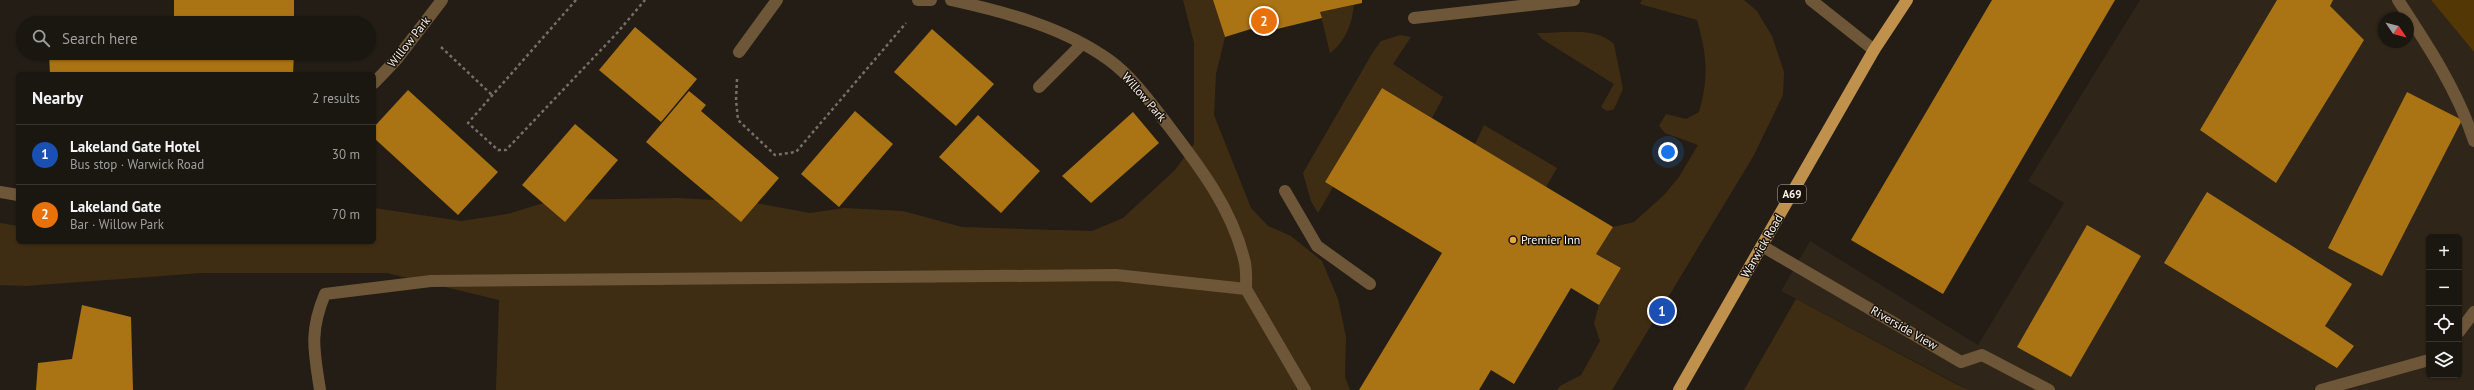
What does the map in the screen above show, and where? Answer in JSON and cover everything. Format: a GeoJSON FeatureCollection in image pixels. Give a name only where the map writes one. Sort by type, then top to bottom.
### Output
{"type":"FeatureCollection","features":[{"type":"Feature","properties":{"kind":"main road","name":"Warwick Road"},"geometry":{"type":"LineString","coordinates":[[1679,390],[1874,50],[1907,0]]}},
{"type":"Feature","properties":{"kind":"street","name":"Willow Park"},"geometry":{"type":"LineString","coordinates":[[376,82],[396,60],[442,0]]}},
{"type":"Feature","properties":{"kind":"street"},"geometry":{"type":"LineString","coordinates":[[739,52],[777,0]]}},
{"type":"Feature","properties":{"kind":"street","name":"Willow Park"},"geometry":{"type":"LineString","coordinates":[[951,0],[1017,16],[1082,44],[1109,60],[1132,80],[1198,164],[1227,213],[1245,259],[1246,289]]}},
{"type":"Feature","properties":{"kind":"street"},"geometry":{"type":"LineString","coordinates":[[1414,18],[1574,0]]}},
{"type":"Feature","properties":{"kind":"street"},"geometry":{"type":"LineString","coordinates":[[1811,0],[1874,50]]}},
{"type":"Feature","properties":{"kind":"street"},"geometry":{"type":"LineString","coordinates":[[2398,0],[2423,38],[2456,98],[2474,141]]}},
{"type":"Feature","properties":{"kind":"street"},"geometry":{"type":"LineString","coordinates":[[1039,87],[1082,44]]}},
{"type":"Feature","properties":{"kind":"street"},"geometry":{"type":"LineString","coordinates":[[1285,191],[1317,246],[1370,284]]}},
{"type":"Feature","properties":{"kind":"street"},"geometry":{"type":"LineString","coordinates":[[0,192],[16,195]]}},
{"type":"Feature","properties":{"kind":"street","name":"Riverside View"},"geometry":{"type":"LineString","coordinates":[[1762,246],[1961,362],[1982,355],[2049,390]]}},
{"type":"Feature","properties":{"kind":"street"},"geometry":{"type":"LineString","coordinates":[[320,390],[313,341],[316,315],[325,294],[431,281],[1116,275],[1246,289],[1305,390]]}},
{"type":"Feature","properties":{"kind":"street"},"geometry":{"type":"LineString","coordinates":[[2462,328],[2474,312]]}},
{"type":"Feature","properties":{"kind":"street"},"geometry":{"type":"LineString","coordinates":[[2321,390],[2426,361]]}},
{"type":"Feature","properties":{"kind":"path"},"geometry":{"type":"LineString","coordinates":[[576,0],[468,123],[498,150],[506,150],[617,33],[645,0]]}},
{"type":"Feature","properties":{"kind":"path"},"geometry":{"type":"LineString","coordinates":[[739,52],[736,100],[738,120],[775,155],[796,152],[925,0]]}},
{"type":"Feature","properties":{"kind":"path"},"geometry":{"type":"LineString","coordinates":[[420,28],[492,95]]}},
{"type":"Feature","properties":{"kind":"shaded area"},"geometry":{"type":"Polygon","coordinates":[[[1183,0],[1213,0],[1225,37],[1216,74],[1214,115],[1251,208],[1268,226],[1291,236],[1322,261],[1338,299],[1346,337],[1345,377],[1350,390],[496,390],[499,300],[387,273],[202,273],[26,286],[0,285],[0,223],[16,226],[16,244],[376,244],[376,208],[461,221],[507,214],[554,200],[678,198],[750,202],[810,213],[844,208],[903,211],[962,227],[1092,231],[1123,218],[1175,170],[1194,144],[1194,43],[1183,0]]]}},
{"type":"Feature","properties":{"kind":"shaded area"},"geometry":{"type":"Polygon","coordinates":[[[1642,0],[1744,0],[1757,11],[1772,36],[1784,72],[1783,95],[1754,155],[1612,390],[1557,390],[1560,386],[1581,375],[1600,341],[1594,323],[1599,305],[1621,268],[1596,254],[1613,227],[1634,222],[1664,195],[1679,177],[1698,145],[1665,133],[1659,126],[1666,114],[1686,119],[1699,112],[1704,88],[1706,66],[1703,44],[1697,20],[1640,4],[1642,0]]]}},
{"type":"Feature","properties":{"kind":"shaded area"},"geometry":{"type":"Polygon","coordinates":[[[2140,0],[2431,0],[2474,52],[2474,390],[1969,390],[1781,291],[1810,241],[1978,345],[2064,203],[2028,181],[2140,0]]]}},
{"type":"Feature","properties":{"kind":"shaded area"},"geometry":{"type":"Polygon","coordinates":[[[2431,0],[2474,0],[2474,52],[2431,0]]]}},
{"type":"Feature","properties":{"kind":"shaded area"},"geometry":{"type":"Polygon","coordinates":[[[1354,5],[1350,25],[1344,37],[1336,48],[1330,53],[1320,12],[1354,5]]]}},
{"type":"Feature","properties":{"kind":"shaded area"},"geometry":{"type":"Polygon","coordinates":[[[1537,33],[1588,33],[1607,38],[1614,44],[1623,89],[1614,109],[1607,111],[1601,107],[1614,84],[1542,39],[1537,33]]]}},
{"type":"Feature","properties":{"kind":"shaded area"},"geometry":{"type":"Polygon","coordinates":[[[1400,35],[1411,37],[1393,64],[1443,97],[1432,118],[1382,88],[1325,182],[1333,187],[1318,213],[1311,201],[1303,173],[1373,52],[1381,41],[1400,35]]]}},
{"type":"Feature","properties":{"kind":"shaded area"},"geometry":{"type":"Polygon","coordinates":[[[1484,125],[1557,168],[1546,187],[1475,144],[1484,125]]]}},
{"type":"Feature","properties":{"kind":"shaded area"},"geometry":{"type":"Polygon","coordinates":[[[1796,299],[1956,384],[1969,390],[1744,390],[1796,299]]]}},
{"type":"Feature","properties":{"kind":"building"},"geometry":{"type":"Polygon","coordinates":[[[174,0],[294,0],[294,16],[174,16],[174,0]]]}},
{"type":"Feature","properties":{"kind":"building"},"geometry":{"type":"Polygon","coordinates":[[[1213,0],[1362,0],[1362,3],[1320,12],[1322,18],[1269,31],[1267,24],[1225,37],[1213,0]]]}},
{"type":"Feature","properties":{"kind":"building"},"geometry":{"type":"Polygon","coordinates":[[[1992,0],[2115,0],[1943,294],[1851,240],[1992,0]]]}},
{"type":"Feature","properties":{"kind":"building"},"geometry":{"type":"Polygon","coordinates":[[[2277,0],[2333,0],[2330,6],[2364,40],[2276,183],[2200,130],[2277,0]]]}},
{"type":"Feature","properties":{"kind":"building"},"geometry":{"type":"Polygon","coordinates":[[[635,27],[697,79],[661,122],[599,70],[635,27]]]}},
{"type":"Feature","properties":{"kind":"building"},"geometry":{"type":"Polygon","coordinates":[[[932,29],[994,84],[956,126],[894,72],[932,29]]]}},
{"type":"Feature","properties":{"kind":"building"},"geometry":{"type":"Polygon","coordinates":[[[49,60],[294,60],[293,72],[50,72],[49,60]]]}},
{"type":"Feature","properties":{"kind":"building","name":"Premier Inn"},"geometry":{"type":"Polygon","coordinates":[[[1382,88],[1613,227],[1596,254],[1621,268],[1599,305],[1571,288],[1514,384],[1491,370],[1479,390],[1359,390],[1442,253],[1325,182],[1382,88]]]}},
{"type":"Feature","properties":{"kind":"building"},"geometry":{"type":"Polygon","coordinates":[[[408,90],[498,172],[458,215],[376,140],[376,125],[408,90]]]}},
{"type":"Feature","properties":{"kind":"building"},"geometry":{"type":"Polygon","coordinates":[[[689,91],[706,105],[701,111],[779,178],[741,222],[646,142],[689,91]]]}},
{"type":"Feature","properties":{"kind":"building"},"geometry":{"type":"Polygon","coordinates":[[[2407,92],[2462,120],[2382,276],[2328,248],[2407,92]]]}},
{"type":"Feature","properties":{"kind":"building"},"geometry":{"type":"Polygon","coordinates":[[[855,111],[893,144],[839,207],[801,174],[855,111]]]}},
{"type":"Feature","properties":{"kind":"building"},"geometry":{"type":"Polygon","coordinates":[[[1133,112],[1159,143],[1091,203],[1062,176],[1133,112]]]}},
{"type":"Feature","properties":{"kind":"building"},"geometry":{"type":"Polygon","coordinates":[[[978,115],[1040,171],[1001,213],[939,157],[978,115]]]}},
{"type":"Feature","properties":{"kind":"building"},"geometry":{"type":"Polygon","coordinates":[[[575,124],[618,160],[565,222],[522,185],[575,124]]]}},
{"type":"Feature","properties":{"kind":"building"},"geometry":{"type":"Polygon","coordinates":[[[2207,192],[2352,284],[2325,326],[2354,346],[2337,368],[2164,263],[2207,192]]]}},
{"type":"Feature","properties":{"kind":"building"},"geometry":{"type":"Polygon","coordinates":[[[2087,225],[2141,256],[2071,377],[2017,347],[2087,225]]]}},
{"type":"Feature","properties":{"kind":"building"},"geometry":{"type":"Polygon","coordinates":[[[82,305],[131,317],[133,390],[36,390],[38,363],[72,359],[82,305]]]}},
{"type":"Feature","properties":{"kind":"place","name":"Lakeland Gate"},"geometry":{"type":"Point","coordinates":[1264,21]}},
{"type":"Feature","properties":{"kind":"place","name":"Premier Inn"},"geometry":{"type":"Point","coordinates":[1513,240]}},
{"type":"Feature","properties":{"kind":"place","name":"Lakeland Gate Hotel"},"geometry":{"type":"Point","coordinates":[1662,311]}}]}
